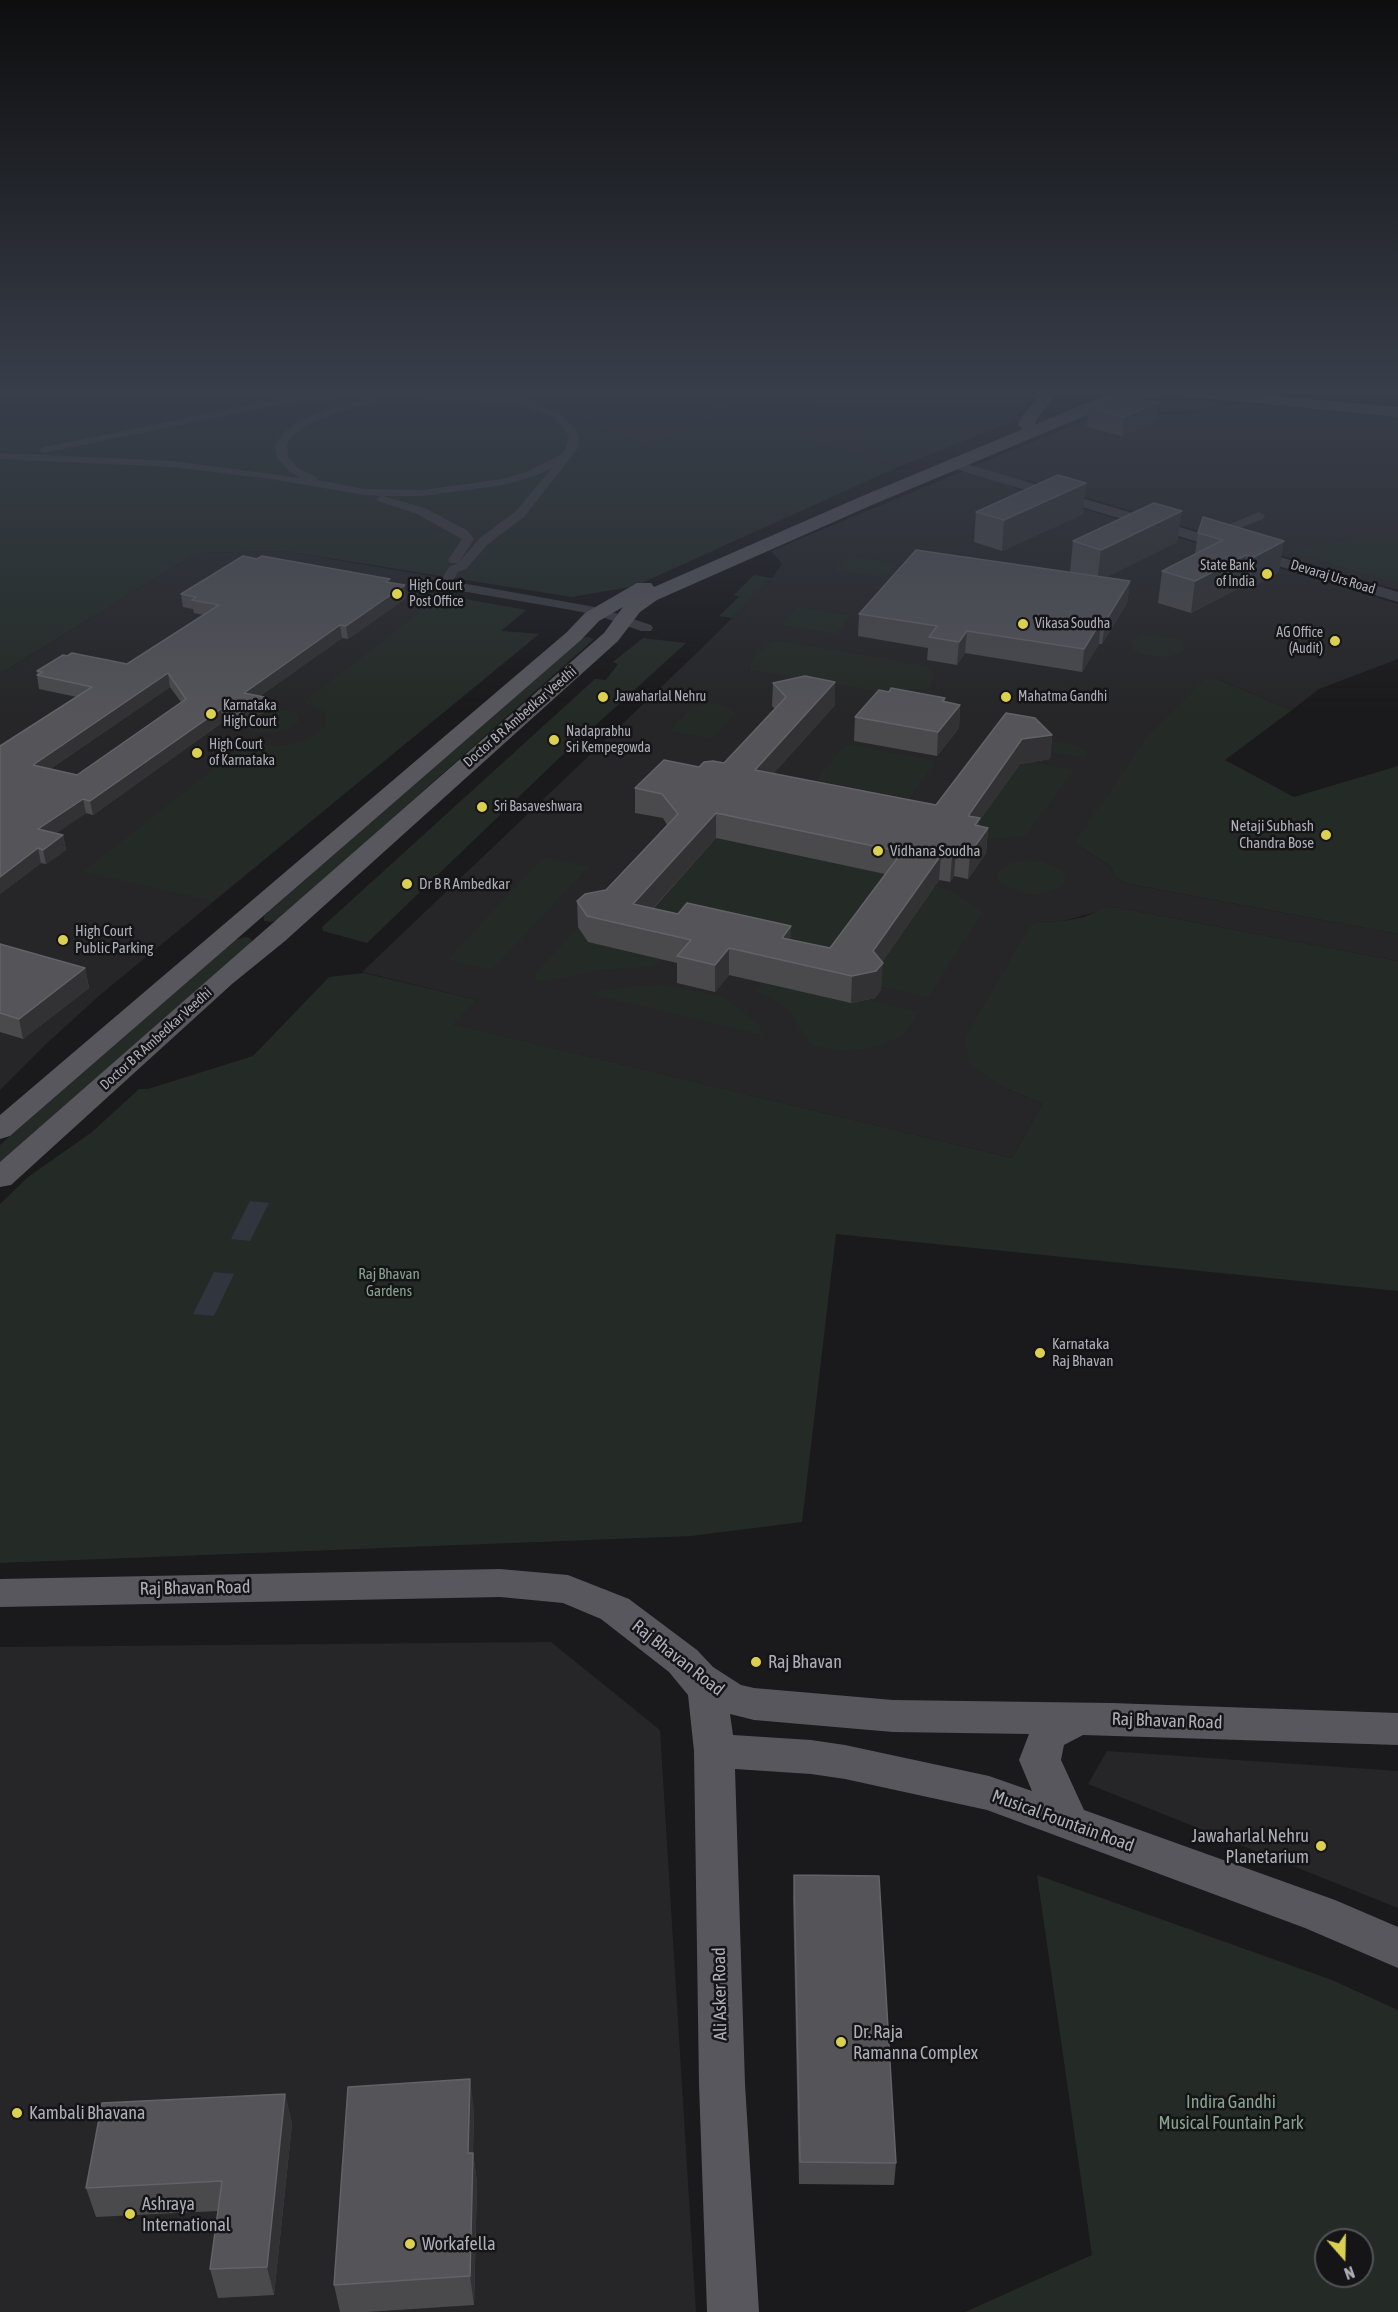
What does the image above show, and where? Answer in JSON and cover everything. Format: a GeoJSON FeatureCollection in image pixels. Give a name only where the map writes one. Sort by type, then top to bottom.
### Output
{"type":"FeatureCollection","features":[{"type":"Feature","properties":{"kind":"main road","name":"Doctor B R Ambedkar Veedhi"},"geometry":{"type":"LineString","coordinates":[[0,1178],[223,978],[276,935],[611,637],[610,618],[634,592],[844,499]]}},
{"type":"Feature","properties":{"kind":"main road","name":"Doctor B R Ambedkar Veedhi"},"geometry":{"type":"LineString","coordinates":[[0,1130],[565,643],[633,608],[658,591],[877,499]]}},
{"type":"Feature","properties":{"kind":"main road","name":"Raj Bhavan Road"},"geometry":{"type":"LineString","coordinates":[[0,1593],[500,1583],[568,1589],[615,1609],[683,1661],[699,1678],[730,1698],[787,1708],[893,1716],[1082,1719],[1398,1729]]}},
{"type":"Feature","properties":{"kind":"main road","name":"Ali Asker Road"},"geometry":{"type":"LineString","coordinates":[[699,1678],[708,1695],[714,1751],[722,2084],[733,2312]]}},
{"type":"Feature","properties":{"kind":"main road"},"geometry":{"type":"LineString","coordinates":[[1069,1822],[1051,1788],[1040,1760],[1049,1734],[1061,1726],[1082,1719]]}},
{"type":"Feature","properties":{"kind":"main road","name":"Musical Fountain Road"},"geometry":{"type":"LineString","coordinates":[[714,1751],[811,1757],[845,1762],[989,1794],[1320,1914],[1398,1948]]}},
{"type":"Feature","properties":{"kind":"street"},"geometry":{"type":"LineString","coordinates":[[385,499],[421,511],[464,534],[468,539],[450,565],[453,570]]}},
{"type":"Feature","properties":{"kind":"street"},"geometry":{"type":"LineString","coordinates":[[533,499],[520,513],[484,541],[462,566],[453,570],[443,587],[463,594],[610,618]]}},
{"type":"Feature","properties":{"kind":"street","name":"Devaraj Urs Road"},"geometry":{"type":"LineString","coordinates":[[1071,499],[1398,597]]}},
{"type":"Feature","properties":{"kind":"street"},"geometry":{"type":"LineString","coordinates":[[1202,538],[1259,516]]}},
{"type":"Feature","properties":{"kind":"shaded area"},"geometry":{"type":"Polygon","coordinates":[[[896,499],[1050,499],[1398,604],[1398,659],[1319,689],[1292,710],[1219,680],[1207,678],[1081,847],[1110,866],[1117,879],[1129,884],[1398,934],[1398,961],[1114,907],[1063,921],[1038,922],[999,1085],[1042,1104],[1012,1158],[452,1024],[477,1000],[362,972],[702,648],[772,578],[782,564],[771,551],[896,499]]]}},
{"type":"Feature","properties":{"kind":"shaded area"},"geometry":{"type":"Polygon","coordinates":[[[1091,499],[1398,499],[1398,590],[1091,499]]]}},
{"type":"Feature","properties":{"kind":"shaded area","name":"High Court of Karnataka"},"geometry":{"type":"Polygon","coordinates":[[[285,551],[436,577],[429,584],[427,592],[526,610],[501,631],[539,634],[100,995],[0,1090],[0,674],[197,553],[285,551]]]}},
{"type":"Feature","properties":{"kind":"shaded area"},"geometry":{"type":"Polygon","coordinates":[[[250,1201],[269,1203],[250,1241],[231,1239],[250,1201]]]}},
{"type":"Feature","properties":{"kind":"shaded area"},"geometry":{"type":"Polygon","coordinates":[[[214,1272],[234,1274],[214,1316],[193,1314],[214,1272]]]}},
{"type":"Feature","properties":{"kind":"shaded area"},"geometry":{"type":"Polygon","coordinates":[[[551,1642],[660,1730],[696,2312],[0,2312],[0,1647],[551,1642]]]}},
{"type":"Feature","properties":{"kind":"shaded area","name":"Jawaharlal Nehru Planetarium"},"geometry":{"type":"Polygon","coordinates":[[[1107,1751],[1398,1771],[1398,1908],[1088,1784],[1107,1751]]]}},
{"type":"Feature","properties":{"kind":"green space"},"geometry":{"type":"Polygon","coordinates":[[[0,499],[828,499],[635,586],[572,597],[285,551],[197,553],[0,674],[0,499]]]}},
{"type":"Feature","properties":{"kind":"green space"},"geometry":{"type":"Polygon","coordinates":[[[1370,536],[1398,538],[1398,584],[1288,551],[1370,536]]]}},
{"type":"Feature","properties":{"kind":"green space"},"geometry":{"type":"Polygon","coordinates":[[[848,556],[897,564],[884,578],[834,570],[848,556]]]}},
{"type":"Feature","properties":{"kind":"green space"},"geometry":{"type":"Polygon","coordinates":[[[754,575],[772,578],[732,618],[719,616],[739,597],[734,595],[754,575]]]}},
{"type":"Feature","properties":{"kind":"green space"},"geometry":{"type":"Polygon","coordinates":[[[442,595],[526,610],[501,631],[539,634],[213,901],[83,872],[244,745],[284,746],[317,734],[326,725],[326,715],[318,708],[304,702],[442,595]]]}},
{"type":"Feature","properties":{"kind":"green space"},"geometry":{"type":"Polygon","coordinates":[[[797,607],[851,615],[836,634],[781,625],[797,607]]]}},
{"type":"Feature","properties":{"kind":"green space"},"geometry":{"type":"Polygon","coordinates":[[[1143,635],[1174,638],[1182,642],[1185,650],[1172,656],[1162,657],[1141,654],[1134,650],[1131,641],[1143,635]]]}},
{"type":"Feature","properties":{"kind":"green space"},"geometry":{"type":"Polygon","coordinates":[[[581,638],[594,639],[279,919],[272,922],[264,921],[264,916],[429,771],[581,638]]]}},
{"type":"Feature","properties":{"kind":"green space"},"geometry":{"type":"Polygon","coordinates":[[[643,638],[686,643],[554,763],[367,943],[323,931],[322,927],[595,679],[606,680],[618,664],[613,662],[643,638]]]}},
{"type":"Feature","properties":{"kind":"green space"},"geometry":{"type":"Polygon","coordinates":[[[779,641],[926,666],[935,675],[928,689],[900,691],[893,694],[751,670],[750,666],[755,657],[770,643],[779,641]]]}},
{"type":"Feature","properties":{"kind":"green space"},"geometry":{"type":"Polygon","coordinates":[[[1207,678],[1219,680],[1292,710],[1225,760],[1294,797],[1398,766],[1398,934],[1129,884],[1117,879],[1110,866],[1081,847],[1076,841],[1149,735],[1207,678]]]}},
{"type":"Feature","properties":{"kind":"green space"},"geometry":{"type":"Polygon","coordinates":[[[709,703],[731,709],[735,714],[713,738],[670,731],[692,708],[709,703]]]}},
{"type":"Feature","properties":{"kind":"green space"},"geometry":{"type":"Polygon","coordinates":[[[270,709],[288,710],[295,713],[299,717],[298,722],[287,730],[277,732],[255,733],[243,727],[270,709]]]}},
{"type":"Feature","properties":{"kind":"green space"},"geometry":{"type":"Polygon","coordinates":[[[1038,739],[1077,746],[1088,752],[1085,758],[1030,748],[1038,739]]]}},
{"type":"Feature","properties":{"kind":"green space"},"geometry":{"type":"Polygon","coordinates":[[[846,744],[936,761],[909,798],[816,780],[846,744]]]}},
{"type":"Feature","properties":{"kind":"green space"},"geometry":{"type":"Polygon","coordinates":[[[1022,760],[1074,770],[1025,836],[986,839],[969,836],[1022,760]]]}},
{"type":"Feature","properties":{"kind":"green space"},"geometry":{"type":"Polygon","coordinates":[[[669,831],[683,834],[584,941],[661,959],[653,967],[600,970],[545,981],[536,980],[534,975],[669,831]]]}},
{"type":"Feature","properties":{"kind":"green space"},"geometry":{"type":"Polygon","coordinates":[[[716,838],[901,877],[829,975],[633,930],[716,838]]]}},
{"type":"Feature","properties":{"kind":"green space"},"geometry":{"type":"Polygon","coordinates":[[[543,858],[589,866],[491,970],[448,959],[543,858]]]}},
{"type":"Feature","properties":{"kind":"green space"},"geometry":{"type":"Polygon","coordinates":[[[1040,861],[1061,870],[1066,877],[1065,883],[1059,889],[1037,895],[1023,893],[1001,884],[997,878],[998,871],[1014,862],[1040,861]]]}},
{"type":"Feature","properties":{"kind":"green space"},"geometry":{"type":"Polygon","coordinates":[[[935,886],[950,891],[983,912],[928,997],[867,983],[935,886]]]}},
{"type":"Feature","properties":{"kind":"green space","name":"Raj Bhavan Gardens"},"geometry":{"type":"Polygon","coordinates":[[[1114,907],[1398,961],[1398,1291],[836,1234],[802,1522],[691,1536],[0,1563],[0,1204],[28,1177],[92,1132],[139,1089],[148,1089],[253,1056],[329,977],[364,973],[477,1000],[453,1024],[1012,1158],[1042,1104],[999,1085],[970,1064],[965,1038],[1031,925],[1038,922],[1084,917],[1102,909],[1114,907]]]}},
{"type":"Feature","properties":{"kind":"green space"},"geometry":{"type":"Polygon","coordinates":[[[245,937],[252,941],[249,945],[0,1163],[0,1145],[235,940],[245,937]]]}},
{"type":"Feature","properties":{"kind":"green space"},"geometry":{"type":"Polygon","coordinates":[[[762,982],[853,1003],[858,997],[919,1012],[903,1035],[884,1044],[860,1050],[840,1051],[812,1046],[786,1007],[768,996],[755,992],[762,982]]]}},
{"type":"Feature","properties":{"kind":"green space"},"geometry":{"type":"Polygon","coordinates":[[[665,985],[724,997],[759,1025],[763,1035],[590,994],[605,989],[665,985]]]}},
{"type":"Feature","properties":{"kind":"green space","name":"Indira Gandhi Musical Fountain Park"},"geometry":{"type":"Polygon","coordinates":[[[1037,1875],[1332,1980],[1398,2010],[1398,2312],[965,2312],[1092,2255],[1037,1875]]]}},
{"type":"Feature","properties":{"kind":"building"},"geometry":{"type":"Polygon","coordinates":[[[1005,499],[1051,499],[1004,520],[976,512],[1005,499]]]}},
{"type":"Feature","properties":{"kind":"building"},"geometry":{"type":"Polygon","coordinates":[[[1154,503],[1182,511],[1101,550],[1073,541],[1154,503]]]}},
{"type":"Feature","properties":{"kind":"building"},"geometry":{"type":"Polygon","coordinates":[[[1203,517],[1284,541],[1254,557],[1246,555],[1195,581],[1162,571],[1223,540],[1198,533],[1203,517]]]}},
{"type":"Feature","properties":{"kind":"building","name":"Vikasa Soudha"},"geometry":{"type":"Polygon","coordinates":[[[916,550],[1130,581],[1105,622],[1101,621],[1084,649],[967,631],[959,642],[929,637],[937,626],[859,614],[916,550]]]}},
{"type":"Feature","properties":{"kind":"building","name":"Karnataka High Court"},"geometry":{"type":"Polygon","coordinates":[[[243,556],[257,559],[262,556],[390,579],[386,582],[405,585],[346,626],[340,625],[244,693],[264,697],[242,713],[221,709],[90,801],[83,799],[38,829],[63,835],[43,850],[38,848],[0,877],[0,746],[92,687],[37,675],[43,672],[37,671],[63,655],[67,656],[72,653],[127,664],[219,605],[192,600],[196,597],[181,594],[243,556]],[[168,673],[33,765],[77,775],[186,699],[168,673]]]}},
{"type":"Feature","properties":{"kind":"building"},"geometry":{"type":"Polygon","coordinates":[[[805,676],[835,682],[755,770],[936,805],[1006,713],[1035,718],[1052,735],[1022,739],[968,816],[980,818],[975,825],[988,828],[970,853],[956,850],[952,857],[941,855],[873,951],[883,963],[876,971],[852,976],[729,948],[715,965],[677,956],[691,940],[587,916],[577,901],[585,894],[606,890],[678,814],[662,794],[635,788],[664,760],[699,767],[704,762],[724,763],[786,697],[773,683],[805,676]],[[716,813],[633,904],[678,914],[687,903],[791,926],[782,938],[830,948],[902,852],[716,813]]]}},
{"type":"Feature","properties":{"kind":"building"},"geometry":{"type":"Polygon","coordinates":[[[891,688],[945,698],[942,701],[960,705],[938,732],[855,717],[879,690],[889,692],[891,688]]]}},
{"type":"Feature","properties":{"kind":"building"},"geometry":{"type":"Polygon","coordinates":[[[0,944],[85,968],[19,1019],[0,1013],[0,944]]]}},
{"type":"Feature","properties":{"kind":"building","name":"Dr. Raja Ramanna Complex"},"geometry":{"type":"Polygon","coordinates":[[[794,1875],[879,1876],[896,2163],[800,2162],[794,1875]]]}},
{"type":"Feature","properties":{"kind":"building","name":"Workafella"},"geometry":{"type":"Polygon","coordinates":[[[470,2079],[468,2153],[473,2153],[470,2276],[334,2285],[348,2087],[470,2079]]]}},
{"type":"Feature","properties":{"kind":"building","name":"Ashraya International"},"geometry":{"type":"Polygon","coordinates":[[[285,2094],[267,2267],[210,2269],[222,2181],[86,2188],[102,2103],[285,2094]]]}},
{"type":"Feature","properties":{"kind":"place","name":"State Bank of India"},"geometry":{"type":"Point","coordinates":[1267,574]}},
{"type":"Feature","properties":{"kind":"place","name":"High Court Post Office"},"geometry":{"type":"Point","coordinates":[397,594]}},
{"type":"Feature","properties":{"kind":"place","name":"Vikasa Soudha"},"geometry":{"type":"Point","coordinates":[1023,624]}},
{"type":"Feature","properties":{"kind":"place","name":"AG Office (Audit)"},"geometry":{"type":"Point","coordinates":[1335,641]}},
{"type":"Feature","properties":{"kind":"place","name":"Jawaharlal Nehru"},"geometry":{"type":"Point","coordinates":[603,697]}},
{"type":"Feature","properties":{"kind":"place","name":"Mahatma Gandhi"},"geometry":{"type":"Point","coordinates":[1006,697]}},
{"type":"Feature","properties":{"kind":"place","name":"Karnataka High Court"},"geometry":{"type":"Point","coordinates":[211,714]}},
{"type":"Feature","properties":{"kind":"place","name":"Nadaprabhu Sri Kempegowda"},"geometry":{"type":"Point","coordinates":[554,740]}},
{"type":"Feature","properties":{"kind":"place","name":"High Court of Karnataka"},"geometry":{"type":"Point","coordinates":[197,753]}},
{"type":"Feature","properties":{"kind":"place","name":"Sri Basaveshwara"},"geometry":{"type":"Point","coordinates":[482,807]}},
{"type":"Feature","properties":{"kind":"place","name":"Netaji Subhash Chandra Bose"},"geometry":{"type":"Point","coordinates":[1326,835]}},
{"type":"Feature","properties":{"kind":"place","name":"Vidhana Soudha"},"geometry":{"type":"Point","coordinates":[878,851]}},
{"type":"Feature","properties":{"kind":"place","name":"Dr B R Ambedkar"},"geometry":{"type":"Point","coordinates":[407,884]}},
{"type":"Feature","properties":{"kind":"place","name":"High Court Public Parking"},"geometry":{"type":"Point","coordinates":[63,940]}},
{"type":"Feature","properties":{"kind":"place","name":"Karnataka Raj Bhavan"},"geometry":{"type":"Point","coordinates":[1040,1353]}},
{"type":"Feature","properties":{"kind":"place","name":"Raj Bhavan"},"geometry":{"type":"Point","coordinates":[756,1662]}},
{"type":"Feature","properties":{"kind":"place","name":"Jawaharlal Nehru Planetarium"},"geometry":{"type":"Point","coordinates":[1321,1846]}},
{"type":"Feature","properties":{"kind":"place","name":"Dr. Raja Ramanna Complex"},"geometry":{"type":"Point","coordinates":[841,2042]}},
{"type":"Feature","properties":{"kind":"place","name":"Kambali Bhavana"},"geometry":{"type":"Point","coordinates":[17,2113]}},
{"type":"Feature","properties":{"kind":"place","name":"Ashraya International"},"geometry":{"type":"Point","coordinates":[130,2214]}},
{"type":"Feature","properties":{"kind":"place","name":"Workafella"},"geometry":{"type":"Point","coordinates":[410,2244]}}]}
